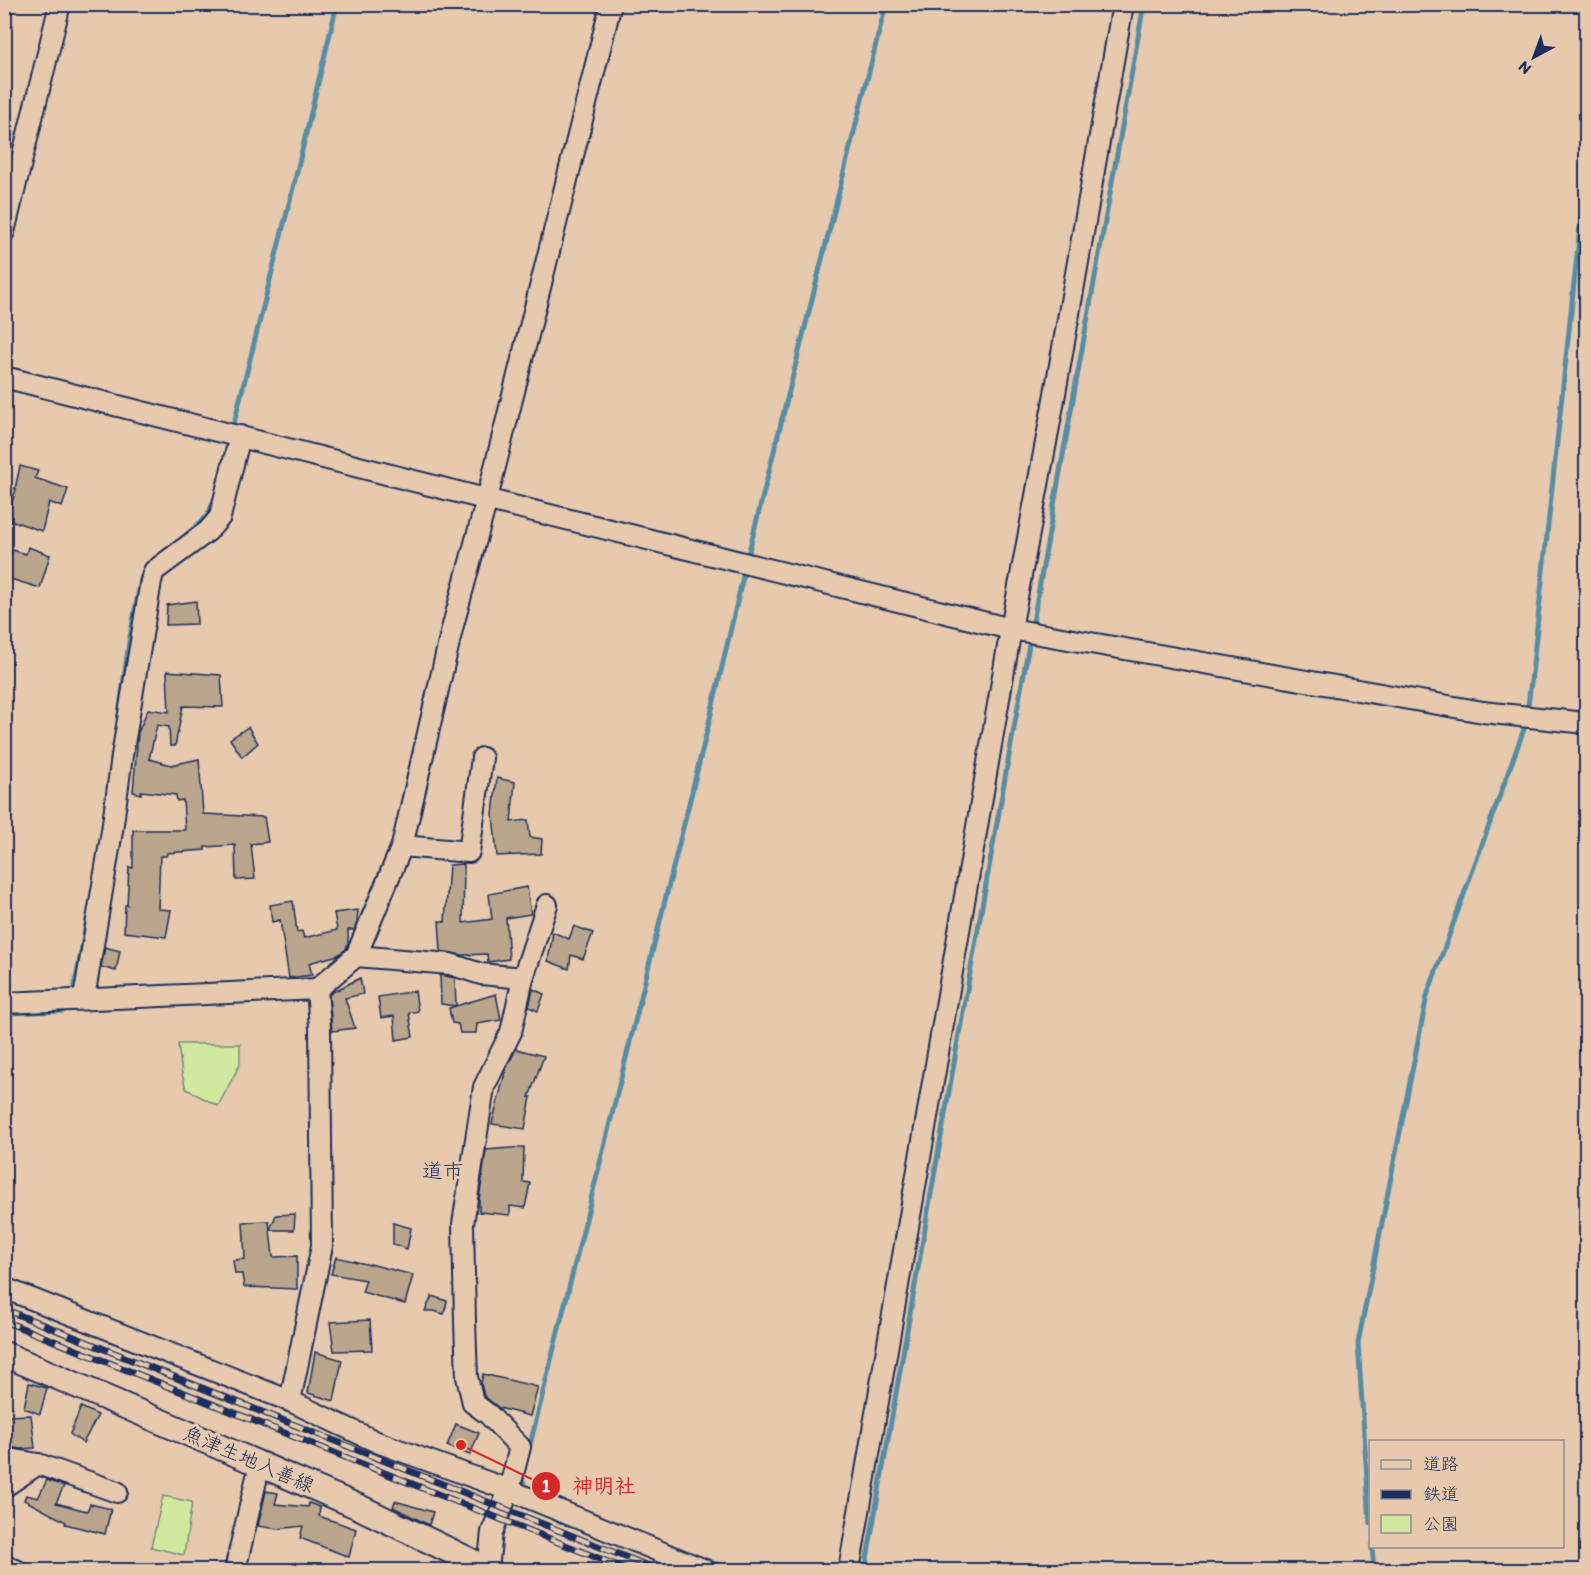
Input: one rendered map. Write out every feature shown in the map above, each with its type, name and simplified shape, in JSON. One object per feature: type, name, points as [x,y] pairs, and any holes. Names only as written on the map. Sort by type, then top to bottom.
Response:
[{"type":"main road","name":"魚津生地入善線","points":[[4,1354],[358,1507],[489,1570]]},
{"type":"street","points":[[4,232],[60,4]]},
{"type":"street","points":[[4,1003],[316,989],[356,956],[402,846],[452,628],[487,499],[611,4]]},
{"type":"street","points":[[849,1570],[1011,629],[1123,4]]},
{"type":"street","points":[[4,377],[1011,629],[1483,712],[1587,723]]},
{"type":"street","points":[[84,998],[151,581],[154,571],[208,531],[220,517],[240,436]]},
{"type":"street","points":[[402,846],[469,852],[482,758]]},
{"type":"street","points":[[489,1570],[492,1532],[509,1490],[520,1447],[488,1414],[473,1403],[468,1377],[463,1224],[484,1087],[511,1032],[523,978],[547,905]]},
{"type":"street","points":[[356,956],[450,964],[481,974],[523,978]]},
{"type":"street","points":[[291,1401],[322,1246],[320,1028],[316,989]]},
{"type":"street","points":[[4,1288],[291,1401],[377,1442],[509,1490],[705,1570]]},
{"type":"street","points":[[4,1458],[38,1464],[117,1492]]},
{"type":"street","points":[[4,1487],[38,1464]]},
{"type":"street","points":[[235,1570],[260,1464]]},
{"type":"street","points":[[4,1566],[16,1570]]},
{"type":"green space","points":[[178,1044],[240,1044],[240,1064],[218,1106],[186,1089]]},
{"type":"green space","points":[[163,1496],[192,1502],[184,1555],[151,1547]]},
{"type":"building","points":[[20,466],[38,471],[35,478],[68,489],[62,507],[49,502],[42,531],[7,519]]},
{"type":"building","points":[[28,547],[50,555],[40,588],[4,577],[12,550],[26,554]]},
{"type":"building","points":[[196,601],[197,624],[166,625],[167,605]]},
{"type":"building","points":[[167,671],[221,675],[223,707],[183,706],[175,746],[170,746],[169,727],[157,725],[149,759],[171,765],[199,759],[203,814],[264,817],[268,842],[251,844],[255,879],[236,880],[235,845],[205,847],[205,850],[167,853],[166,856],[160,856],[158,909],[171,910],[166,937],[124,932],[129,867],[133,868],[133,830],[185,830],[183,800],[177,801],[176,795],[133,792],[138,733],[148,709],[169,712]]},
{"type":"building","points":[[248,727],[258,743],[242,757],[230,739]]},
{"type":"building","points":[[497,778],[515,782],[511,822],[528,820],[530,837],[542,839],[541,854],[497,856],[493,814]]},
{"type":"building","points":[[464,864],[463,923],[492,919],[489,894],[527,887],[531,914],[506,918],[509,959],[488,962],[487,954],[462,955],[441,951],[439,921],[445,922],[449,865]]},
{"type":"building","points":[[293,901],[297,932],[302,931],[304,938],[337,930],[334,913],[358,910],[354,930],[348,930],[346,949],[338,955],[309,963],[312,975],[289,978],[280,920],[272,922],[270,905]]},
{"type":"building","points":[[574,926],[593,933],[583,959],[571,955],[569,969],[548,961],[553,932],[569,939]]},
{"type":"building","points":[[105,947],[120,951],[116,971],[101,967]]},
{"type":"building","points":[[440,975],[455,978],[456,1006],[441,1004]]},
{"type":"building","points":[[360,978],[363,994],[345,998],[355,1028],[332,1031],[329,994]]},
{"type":"building","points":[[533,989],[544,994],[538,1011],[529,1007]]},
{"type":"building","points":[[415,991],[418,1011],[409,1013],[413,1037],[396,1040],[394,1016],[381,1018],[378,997]]},
{"type":"building","points":[[496,994],[501,1020],[477,1024],[476,1033],[460,1033],[458,1024],[452,1023],[449,1008]]},
{"type":"building","points":[[516,1049],[544,1056],[529,1097],[531,1097],[525,1129],[492,1124],[506,1069]]},
{"type":"building","points":[[524,1147],[523,1182],[530,1183],[525,1208],[510,1206],[510,1215],[479,1212],[486,1150]]},
{"type":"building","points":[[295,1214],[294,1230],[270,1230],[276,1215]]},
{"type":"building","points":[[269,1221],[273,1257],[297,1256],[297,1289],[244,1287],[242,1274],[235,1274],[233,1260],[245,1259],[243,1222]]},
{"type":"building","points":[[393,1223],[411,1228],[407,1249],[393,1244]]},
{"type":"building","points":[[336,1257],[413,1275],[405,1304],[362,1292],[366,1280],[331,1274]]},
{"type":"building","points":[[432,1296],[447,1301],[444,1314],[425,1311]]},
{"type":"building","points":[[370,1320],[372,1350],[334,1351],[330,1322]]},
{"type":"building","points":[[315,1352],[342,1360],[334,1401],[308,1393]]},
{"type":"building","points":[[483,1374],[538,1387],[530,1416],[499,1408],[484,1396],[481,1384]]},
{"type":"building","points":[[29,1383],[47,1388],[40,1414],[24,1408]]},
{"type":"building","points":[[81,1407],[98,1415],[83,1443],[70,1434]]},
{"type":"building","points":[[31,1415],[35,1448],[20,1449],[4,1446],[4,1416]]},
{"type":"building","points":[[456,1424],[479,1433],[470,1455],[447,1446]]},
{"type":"building","points":[[47,1480],[64,1486],[56,1503],[87,1511],[90,1504],[111,1509],[105,1534],[65,1524],[66,1522],[24,1500],[26,1495],[38,1498]]},
{"type":"building","points":[[266,1491],[278,1493],[275,1504],[308,1507],[309,1503],[320,1507],[319,1516],[356,1529],[349,1557],[300,1538],[303,1526],[277,1529],[258,1526]]},
{"type":"building","points":[[395,1501],[433,1512],[429,1525],[393,1507]]},
{"type":"waterway","points":[[232,431],[337,4]]},
{"type":"waterway","points":[[747,559],[886,4]]},
{"type":"waterway","points":[[865,1570],[1144,4]]},
{"type":"waterway","points":[[1527,713],[1586,172]]},
{"type":"waterway","points":[[179,541],[207,517],[215,498]]},
{"type":"waterway","points":[[528,1453],[707,731],[745,568]]},
{"type":"waterway","points":[[119,715],[129,642],[141,579],[145,571]]},
{"type":"waterway","points":[[1369,1508],[1358,1343],[1427,996],[1525,722]]},
{"type":"waterway","points":[[73,996],[87,919]]},
{"type":"waterway","points":[[4,1013],[63,1011],[69,1007]]},
{"type":"waterway","points":[[523,1471],[524,1488],[527,1489]]},
{"type":"waterway","points":[[1372,1548],[1374,1570]]},
{"type":"waterway","points":[[703,1559],[732,1570]]},
{"type":"railway","points":[[4,1309],[658,1570]]},
{"type":"railway","points":[[4,1321],[628,1570]]},
{"type":"place","name":"神明社","points":[[461,1445]]},
{"type":"district","name":"道市","points":[[443,1171]]}]
